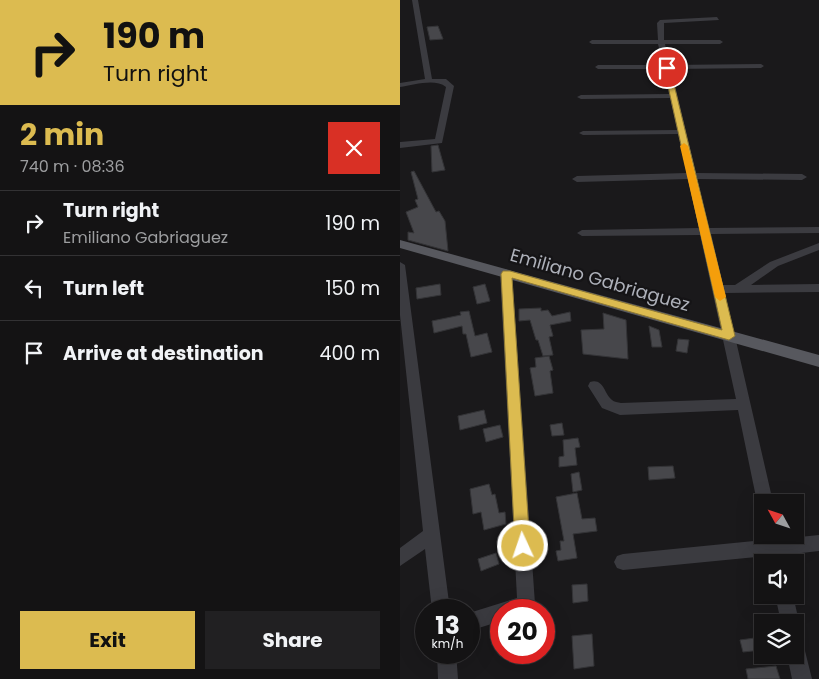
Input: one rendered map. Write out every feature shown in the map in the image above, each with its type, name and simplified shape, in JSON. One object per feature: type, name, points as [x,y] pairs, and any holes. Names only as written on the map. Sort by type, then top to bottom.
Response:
[{"type":"main road","name":"Emiliano Gabriaguez","points":[[400,244],[819,361]]},
{"type":"street","points":[[415,0],[429,81]]},
{"type":"street","points":[[717,19],[662,21],[660,23],[661,42],[729,336],[762,494]]},
{"type":"street","points":[[592,42],[720,42]]},
{"type":"street","points":[[598,67],[761,66]]},
{"type":"street","points":[[400,85],[443,81],[450,86],[439,141],[400,145]]},
{"type":"street","points":[[581,97],[674,96]]},
{"type":"street","points":[[582,133],[681,132]]},
{"type":"street","points":[[577,179],[692,176],[802,177]]},
{"type":"street","points":[[582,233],[819,230]]},
{"type":"street","points":[[737,289],[774,264],[819,246]]},
{"type":"street","points":[[400,265],[404,343],[440,599]]},
{"type":"street","points":[[506,274],[526,599]]},
{"type":"street","points":[[718,289],[819,288]]},
{"type":"street","points":[[595,386],[607,404],[620,409],[744,404]]},
{"type":"street","points":[[400,558],[431,535]]},
{"type":"street","points":[[622,562],[819,543]]},
{"type":"street","points":[[447,664],[448,679]]},
{"type":"street","points":[[799,664],[802,679]]},
{"type":"building","points":[[438,26],[443,39],[430,40],[427,27]]},
{"type":"building","points":[[438,145],[445,170],[432,172],[431,146]]},
{"type":"building","points":[[414,171],[436,212],[439,211],[445,221],[448,251],[408,240],[408,232],[414,233],[406,212],[418,207],[415,200],[418,199],[411,172]]},
{"type":"building","points":[[440,284],[441,295],[417,299],[416,288]]},
{"type":"building","points":[[485,284],[490,301],[477,304],[473,287]]},
{"type":"building","points":[[541,308],[541,311],[548,310],[552,316],[570,312],[571,321],[550,325],[553,336],[549,337],[553,355],[543,356],[530,320],[519,321],[519,309]]},
{"type":"building","points":[[469,311],[475,336],[487,333],[492,352],[471,357],[466,334],[463,334],[462,326],[434,333],[432,321],[461,315],[460,312]]},
{"type":"building","points":[[603,313],[626,320],[628,359],[583,354],[581,330],[604,329]]},
{"type":"building","points":[[649,326],[659,330],[662,347],[652,347]]},
{"type":"building","points":[[678,339],[689,340],[687,353],[676,351]]},
{"type":"building","points":[[549,356],[553,370],[550,371],[553,393],[535,396],[530,368],[536,367],[535,358]]},
{"type":"building","points":[[484,410],[487,423],[460,430],[458,416]]},
{"type":"building","points":[[562,423],[564,435],[552,436],[550,425]]},
{"type":"building","points":[[500,425],[503,437],[486,442],[483,429]]},
{"type":"building","points":[[578,438],[580,447],[575,448],[577,465],[559,467],[559,457],[564,456],[563,440]]},
{"type":"building","points":[[673,466],[675,478],[649,480],[648,467]]},
{"type":"building","points":[[579,472],[582,490],[573,492],[571,474]]},
{"type":"building","points":[[489,484],[492,495],[495,494],[499,513],[505,512],[506,524],[484,530],[481,512],[473,514],[470,489]]},
{"type":"building","points":[[577,493],[582,519],[595,518],[597,531],[573,534],[577,558],[558,561],[556,551],[561,550],[560,541],[564,541],[556,497]]},
{"type":"building","points":[[496,553],[499,564],[481,571],[478,559]]},
{"type":"building","points":[[587,584],[588,601],[573,603],[572,585]]},
{"type":"building","points":[[592,634],[594,666],[574,669],[572,636]]},
{"type":"building","points":[[754,638],[754,651],[743,652],[740,640]]},
{"type":"building","points":[[776,666],[780,679],[748,679],[746,669]]},
{"type":"slow traffic","points":[[684,146],[720,297]]},
{"type":"route","points":[[523,546],[506,274],[729,336],[667,68]]}]
